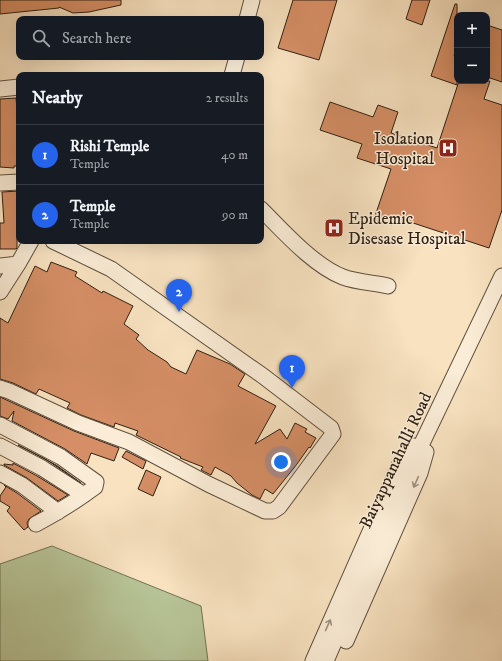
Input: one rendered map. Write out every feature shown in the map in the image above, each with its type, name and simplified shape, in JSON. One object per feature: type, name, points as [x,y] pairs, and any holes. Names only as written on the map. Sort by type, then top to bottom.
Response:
[{"type":"street","points":[[248,16],[252,0]]},
{"type":"street","points":[[233,72],[236,60]]},
{"type":"street","points":[[0,89],[16,87]]},
{"type":"street","points":[[0,183],[16,182]]},
{"type":"street","points":[[264,212],[298,246],[322,264],[344,277],[388,286]]},
{"type":"street","points":[[0,292],[29,244]]},
{"type":"street","points":[[0,388],[78,423],[129,442],[208,484],[266,511],[273,511],[279,507],[333,434],[331,428],[263,376],[118,274],[59,244]]},
{"type":"street","points":[[0,266],[18,264]]},
{"type":"street","name":"Baiyappanahalli Road","points":[[326,661],[402,485],[502,276]]},
{"type":"street","points":[[312,661],[399,466],[435,418]]},
{"type":"street","points":[[337,661],[420,473],[435,418]]},
{"type":"street","points":[[0,425],[61,457],[89,476],[96,484],[95,487],[84,495],[36,524]]},
{"type":"street","points":[[0,446],[42,468],[84,495]]},
{"type":"street","points":[[0,474],[22,485],[58,512]]},
{"type":"green space","points":[[52,546],[201,606],[208,661],[0,661],[0,564]]},
{"type":"building","points":[[0,0],[121,0],[121,5],[89,12],[73,13],[59,7],[0,14]]},
{"type":"building","points":[[293,0],[337,0],[319,60],[278,48]]},
{"type":"building","points":[[412,0],[430,0],[422,25],[406,19]]},
{"type":"building","points":[[455,4],[457,4],[457,12],[454,12],[454,84],[431,76]]},
{"type":"building","points":[[490,26],[502,30],[502,82],[490,78]]},
{"type":"building","name":"Isolation Hospital","points":[[458,84],[489,84],[484,99],[502,105],[502,210],[489,248],[395,217],[392,225],[374,219],[391,169],[357,158],[362,144],[320,130],[330,102],[373,117],[378,105],[398,112],[391,133],[437,148]]},
{"type":"building","points":[[16,98],[16,166],[14,166],[14,168],[0,167],[0,99]]},
{"type":"building","points":[[16,191],[16,249],[0,249],[0,223],[4,223],[2,192]]},
{"type":"building","points":[[51,262],[77,272],[75,276],[102,293],[103,291],[133,306],[124,324],[139,335],[136,339],[148,350],[167,362],[171,367],[186,374],[197,350],[230,364],[245,374],[238,386],[276,406],[255,444],[280,429],[287,439],[295,423],[307,429],[305,432],[316,438],[310,448],[309,447],[273,494],[265,489],[260,499],[252,495],[231,476],[215,467],[211,475],[201,470],[203,467],[180,458],[181,457],[136,435],[138,431],[115,423],[114,427],[81,415],[67,408],[70,403],[39,389],[36,394],[13,383],[0,379],[0,318],[8,323],[35,266],[47,272]]},
{"type":"building","points":[[0,397],[74,431],[119,448],[114,461],[91,453],[87,464],[65,449],[12,421],[14,411],[8,419],[0,416]]},
{"type":"building","points":[[126,451],[146,461],[143,469],[122,457]]},
{"type":"building","points":[[49,461],[56,465],[81,483]]},
{"type":"building","points":[[13,463],[68,495],[58,501],[27,478],[4,465],[13,465]]},
{"type":"building","points":[[146,470],[161,477],[153,496],[138,489]]},
{"type":"building","points":[[4,485],[41,511],[29,519],[27,523],[28,527],[24,530],[7,511],[10,507],[0,501],[0,496],[6,487]]},
{"type":"place","name":"Isolation Hospital","points":[[448,148]]},
{"type":"place","name":"Epidemic Disesase Hospital","points":[[334,228]]},
{"type":"place","name":"Temple","points":[[179,312]]},
{"type":"place","name":"Rishi Temple","points":[[292,388]]}]
